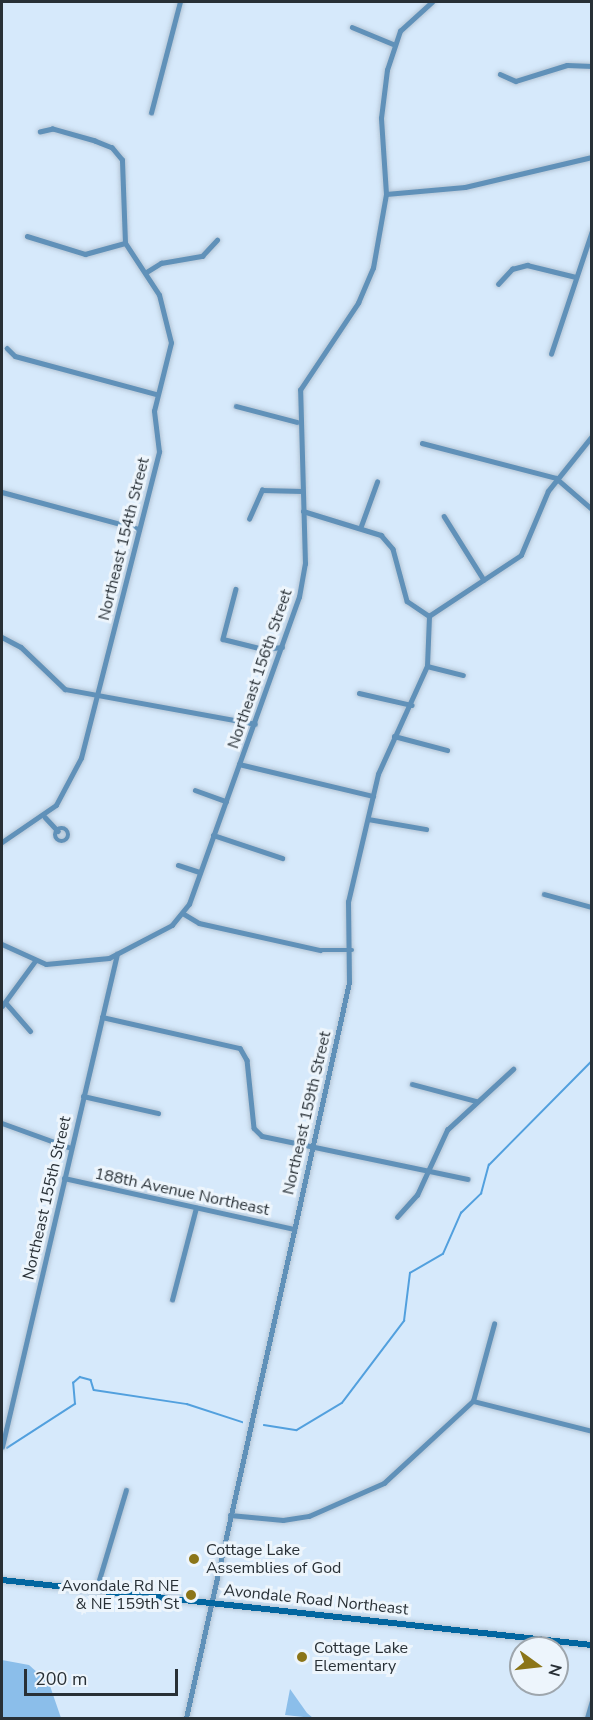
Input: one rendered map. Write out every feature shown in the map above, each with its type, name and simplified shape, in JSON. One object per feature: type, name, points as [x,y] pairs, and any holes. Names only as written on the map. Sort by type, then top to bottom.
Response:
[{"type":"main road","name":"Avondale Road Northeast","points":[[2,1580],[591,1645]]},
{"type":"street","points":[[151,113],[180,2]]},
{"type":"street","points":[[352,27],[393,44],[408,19],[432,2]]},
{"type":"street","name":"Northeast 156th Street","points":[[117,954],[180,919],[184,914],[255,724],[303,579],[303,511],[297,422],[306,375],[348,320],[367,284],[382,237],[386,194],[381,118],[393,44]]},
{"type":"street","points":[[500,74],[516,81],[567,65],[591,66]]},
{"type":"street","points":[[27,236],[85,254],[125,243],[122,160],[95,141],[52,129],[40,132]]},
{"type":"street","points":[[386,194],[456,188],[591,157]]},
{"type":"street","points":[[551,354],[591,231]]},
{"type":"street","points":[[145,273],[161,263],[202,256],[217,240]]},
{"type":"street","name":"Northeast 154th Street","points":[[45,817],[73,779],[159,452],[156,394],[171,330],[159,295],[125,243]]},
{"type":"street","points":[[498,284],[512,269],[527,265],[576,277]]},
{"type":"street","points":[[7,348],[15,356],[156,394]]},
{"type":"street","points":[[236,406],[297,422]]},
{"type":"street","points":[[303,511],[361,526],[388,541],[401,591],[429,616],[511,562],[529,543],[556,478],[591,436]]},
{"type":"street","points":[[422,443],[556,478],[591,510]]},
{"type":"street","points":[[361,526],[377,482]]},
{"type":"street","points":[[249,519],[262,490],[302,491]]},
{"type":"street","points":[[2,492],[139,529]]},
{"type":"street","points":[[444,516],[484,580]]},
{"type":"street","points":[[236,589],[223,639],[263,648],[282,646]]},
{"type":"street","name":"Northeast 159th Street","points":[[186,1719],[312,1146],[352,950],[348,902],[373,796],[394,736],[412,705],[427,666],[429,616]]},
{"type":"street","points":[[2,637],[21,647],[59,686],[96,696],[255,724]]},
{"type":"street","points":[[427,666],[463,675]]},
{"type":"street","points":[[359,693],[412,705]]},
{"type":"street","points":[[394,736],[447,750]]},
{"type":"street","points":[[239,764],[373,796]]},
{"type":"street","points":[[195,790],[226,801]]},
{"type":"street","points":[[2,842],[45,817],[58,831]]},
{"type":"street","points":[[368,819],[426,829]]},
{"type":"street","points":[[213,834],[282,858]]},
{"type":"street","points":[[178,865],[200,872]]},
{"type":"street","points":[[544,894],[591,907]]},
{"type":"street","points":[[184,914],[199,923],[320,950],[352,950]]},
{"type":"street","points":[[2,944],[35,961],[68,965],[117,954]]},
{"type":"street","name":"Northeast 155th Street","points":[[2,1447],[117,954]]},
{"type":"street","points":[[30,1031],[4,1004],[35,961]]},
{"type":"street","points":[[102,1017],[240,1048],[247,1059],[254,1128],[262,1136],[468,1179]]},
{"type":"street","points":[[397,1217],[408,1208],[447,1130],[513,1069]]},
{"type":"street","points":[[412,1084],[476,1101]]},
{"type":"street","points":[[83,1096],[158,1113]]},
{"type":"street","points":[[2,1123],[71,1148]]},
{"type":"street","name":"188th Avenue Northeast","points":[[64,1178],[294,1229]]},
{"type":"street","points":[[172,1300],[196,1208]]},
{"type":"street","points":[[230,1515],[283,1520],[361,1498],[407,1464],[473,1401],[494,1324]]},
{"type":"street","points":[[473,1401],[591,1431]]},
{"type":"street","points":[[96,1590],[126,1490]]},
{"type":"street","points":[[587,1719],[591,1700]]},
{"type":"shaded area","points":[[2,1660],[29,1665],[49,1683],[61,1718],[2,1718]]},
{"type":"shaded area","points":[[290,1689],[307,1713],[313,1718],[285,1715]]},
{"type":"waterway","points":[[264,1425],[297,1430],[342,1403],[404,1321],[410,1273],[443,1254],[461,1213],[481,1194],[489,1165],[592,1061]]},
{"type":"waterway","points":[[7,1448],[75,1404],[73,1383],[80,1377],[91,1380],[94,1390],[187,1404],[242,1422]]},
{"type":"place","name":"Cottage Lake Assemblies of God","points":[[194,1559]]},
{"type":"place","name":"Avondale Rd NE & NE 159th St","points":[[191,1595]]},
{"type":"place","name":"Cottage Lake Elementary","points":[[302,1657]]}]
